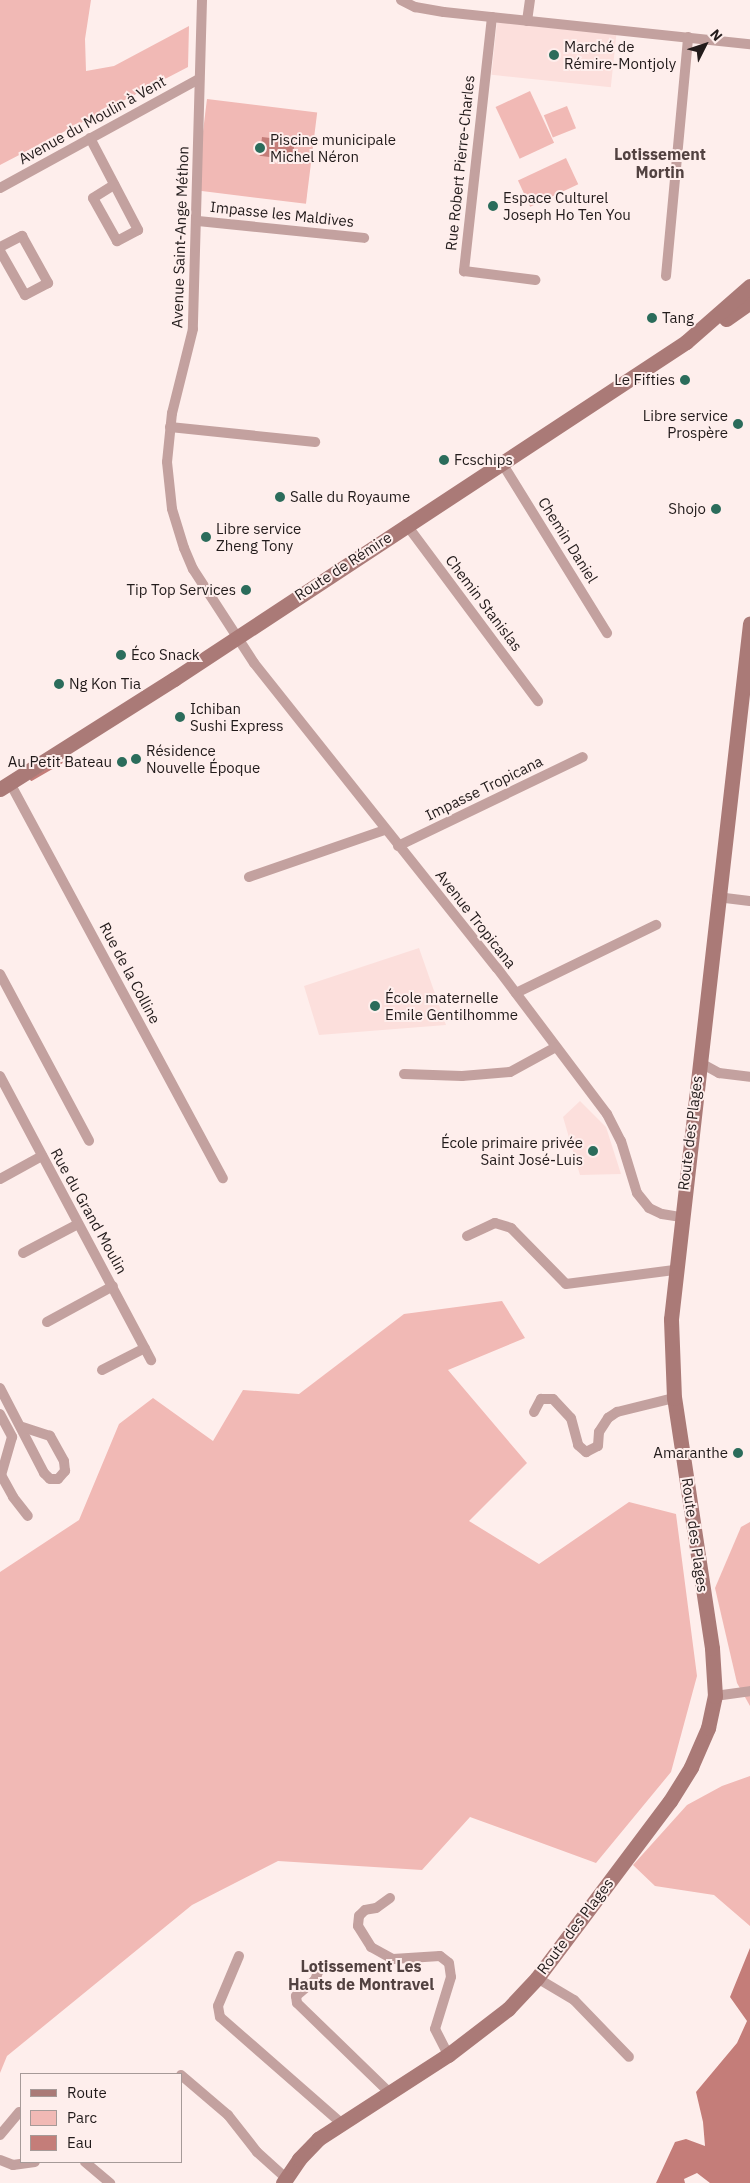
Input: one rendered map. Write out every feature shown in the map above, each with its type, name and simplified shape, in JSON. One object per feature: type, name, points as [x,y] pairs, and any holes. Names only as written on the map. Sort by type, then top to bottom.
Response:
[{"type":"street","name":"Avenue Saint-Ange Méthon","points":[[202,0],[199,79],[198,221],[193,329],[170,427],[166,462],[172,509],[184,548],[235,637]]},
{"type":"street","points":[[401,0],[415,7],[750,44]]},
{"type":"street","points":[[527,20],[530,0]]},
{"type":"street","name":"Rue Robert Pierre-Charles","points":[[492,16],[464,271],[535,280]]},
{"type":"street","points":[[666,276],[688,37]]},
{"type":"street","name":"Avenue du Moulin à Vent","points":[[0,188],[199,79]]},
{"type":"street","points":[[90,138],[114,184],[138,230],[117,241],[93,198],[114,184]]},
{"type":"street","name":"Impasse les Maldives","points":[[198,221],[364,238]]},
{"type":"street","points":[[22,236],[48,283],[25,295],[0,249],[22,236]]},
{"type":"street","name":"Route de Rémire","points":[[5,786],[686,342],[750,286]]},
{"type":"street","name":"Route de Rémire","points":[[686,342],[705,334],[750,302]]},
{"type":"street","points":[[170,427],[315,442]]},
{"type":"street","name":"Chemin Daniel","points":[[502,463],[607,633]]},
{"type":"street","name":"Chemin Stanislas","points":[[406,524],[538,701]]},
{"type":"street","name":"Route des Plages","points":[[284,2180],[299,2159],[341,2123],[484,2031],[537,1978],[670,1802],[691,1767],[708,1728],[714,1696],[710,1639],[674,1398],[671,1319],[674,1270],[717,897],[745,705],[750,623]]},
{"type":"street","name":"Avenue Tropicana","points":[[235,637],[385,830],[516,993],[607,1114],[621,1141],[637,1193],[649,1208],[662,1214],[680,1217]]},
{"type":"street","name":"Impasse Tropicana","points":[[398,846],[583,757]]},
{"type":"street","name":"Rue de la Colline","points":[[5,786],[223,1178]]},
{"type":"street","points":[[249,877],[385,830]]},
{"type":"street","points":[[717,897],[750,901]]},
{"type":"street","points":[[516,993],[656,925]]},
{"type":"street","points":[[0,974],[89,1141]]},
{"type":"street","points":[[404,1074],[462,1076],[510,1072],[556,1047]]},
{"type":"street","points":[[699,1062],[719,1072],[750,1077]]},
{"type":"street","name":"Rue du Grand Moulin","points":[[0,1076],[151,1360]]},
{"type":"street","points":[[0,1179],[42,1156]]},
{"type":"street","points":[[467,1236],[495,1223],[511,1228],[566,1284],[674,1270]]},
{"type":"street","points":[[23,1253],[78,1224]]},
{"type":"street","points":[[47,1322],[113,1286]]},
{"type":"street","points":[[102,1370],[145,1348]]},
{"type":"street","points":[[0,1388],[22,1427],[23,1436],[44,1473],[50,1479],[58,1479],[65,1471],[64,1461],[54,1441],[50,1436],[22,1427]]},
{"type":"street","points":[[534,1412],[541,1399],[553,1399],[574,1424],[581,1450],[591,1452],[598,1446],[599,1432],[608,1418],[630,1407],[674,1398]]},
{"type":"street","points":[[0,1414],[12,1437],[1,1475],[13,1497],[28,1516]]},
{"type":"street","points":[[714,1696],[750,1691]]},
{"type":"street","points":[[390,1898],[376,1908],[365,1910],[359,1916],[358,1926],[371,1947],[393,1959],[440,1956],[448,1963],[451,1977],[435,2029],[448,2055]]},
{"type":"street","points":[[238,1956],[218,2006],[220,2017],[341,2123]]},
{"type":"street","points":[[322,1965],[315,1980],[296,1996],[297,2003],[390,2092]]},
{"type":"street","points":[[537,1978],[574,2000],[629,2057]]},
{"type":"street","points":[[182,2076],[188,2077],[228,2115],[257,2152],[284,2180]]},
{"type":"street","points":[[0,2135],[18,2112]]},
{"type":"street","points":[[0,2160],[13,2164],[24,2163]]},
{"type":"street","points":[[86,2163],[110,2183]]},
{"type":"shaded area","name":"Marché de Rémire-Montjoly","points":[[497,22],[616,35],[611,87],[491,75]]},
{"type":"shaded area","name":"École maternelle Emile Gentilhomme","points":[[419,948],[446,1025],[319,1035],[304,986]]},
{"type":"shaded area","name":"École primaire privée Saint José-Luis","points":[[580,1101],[606,1127],[621,1174],[580,1175],[563,1117]]},
{"type":"green space","points":[[0,0],[91,0],[85,39],[86,71],[114,66],[189,26],[188,67],[0,165]]},
{"type":"green space","points":[[530,91],[554,143],[520,159],[496,107]]},
{"type":"green space","name":"Piscine municipale Michel Néron","points":[[207,99],[317,113],[306,204],[196,190]]},
{"type":"green space","points":[[567,106],[576,128],[553,138],[544,115]]},
{"type":"green space","points":[[566,158],[578,184],[530,207],[518,180]]},
{"type":"green space","points":[[502,1301],[525,1338],[448,1370],[527,1463],[469,1521],[539,1564],[629,1502],[676,1514],[697,1676],[671,1772],[596,1863],[470,1817],[422,1870],[278,1861],[192,1905],[7,2056],[0,2073],[0,1572],[79,1520],[119,1424],[153,1398],[213,1441],[243,1390],[299,1394],[404,1314]]},
{"type":"green space","points":[[750,1522],[750,1706],[737,1683],[715,1588],[741,1527]]},
{"type":"green space","points":[[750,1776],[750,1926],[714,1895],[655,1886],[633,1865],[687,1805],[722,1786]]},
{"type":"water","points":[[262,137],[295,141],[292,160],[260,156]]},
{"type":"water","points":[[750,1948],[750,2183],[710,2183],[697,2173],[684,2179],[685,2183],[656,2183],[675,2142],[686,2139],[705,2146],[703,2122],[696,2092],[737,2043],[747,2021],[730,1997]]},
{"type":"waterway","points":[[31,779],[61,762]]},
{"type":"place","name":"Marché de Rémire-Montjoly","points":[[554,55]]},
{"type":"place","name":"Piscine municipale Michel Néron","points":[[260,148]]},
{"type":"place","name":"Espace Culturel Joseph Ho Ten You","points":[[493,206]]},
{"type":"place","name":"Tang","points":[[652,318]]},
{"type":"place","name":"Le Fifties","points":[[685,380]]},
{"type":"place","name":"Libre service Prospère","points":[[738,424]]},
{"type":"place","name":"Fcschips","points":[[444,460]]},
{"type":"place","name":"Salle du Royaume","points":[[280,497]]},
{"type":"place","name":"Shojo","points":[[716,509]]},
{"type":"place","name":"Libre service Zheng Tony","points":[[206,537]]},
{"type":"place","name":"Tip Top Services","points":[[246,590]]},
{"type":"place","name":"Éco Snack","points":[[121,655]]},
{"type":"place","name":"Ng Kon Tia","points":[[59,684]]},
{"type":"place","name":"Ichiban Sushi Express","points":[[180,717]]},
{"type":"place","name":"Résidence Nouvelle Époque","points":[[136,759]]},
{"type":"place","name":"Au Petit Bateau","points":[[122,762]]},
{"type":"place","name":"École maternelle Emile Gentilhomme","points":[[375,1006]]},
{"type":"place","name":"École primaire privée Saint José-Luis","points":[[593,1151]]},
{"type":"place","name":"Amaranthe","points":[[738,1453]]},
{"type":"district","name":"Lotissement Mortin","points":[[660,163]]},
{"type":"district","name":"Lotissement Les Hauts de Montravel","points":[[361,1975]]}]
